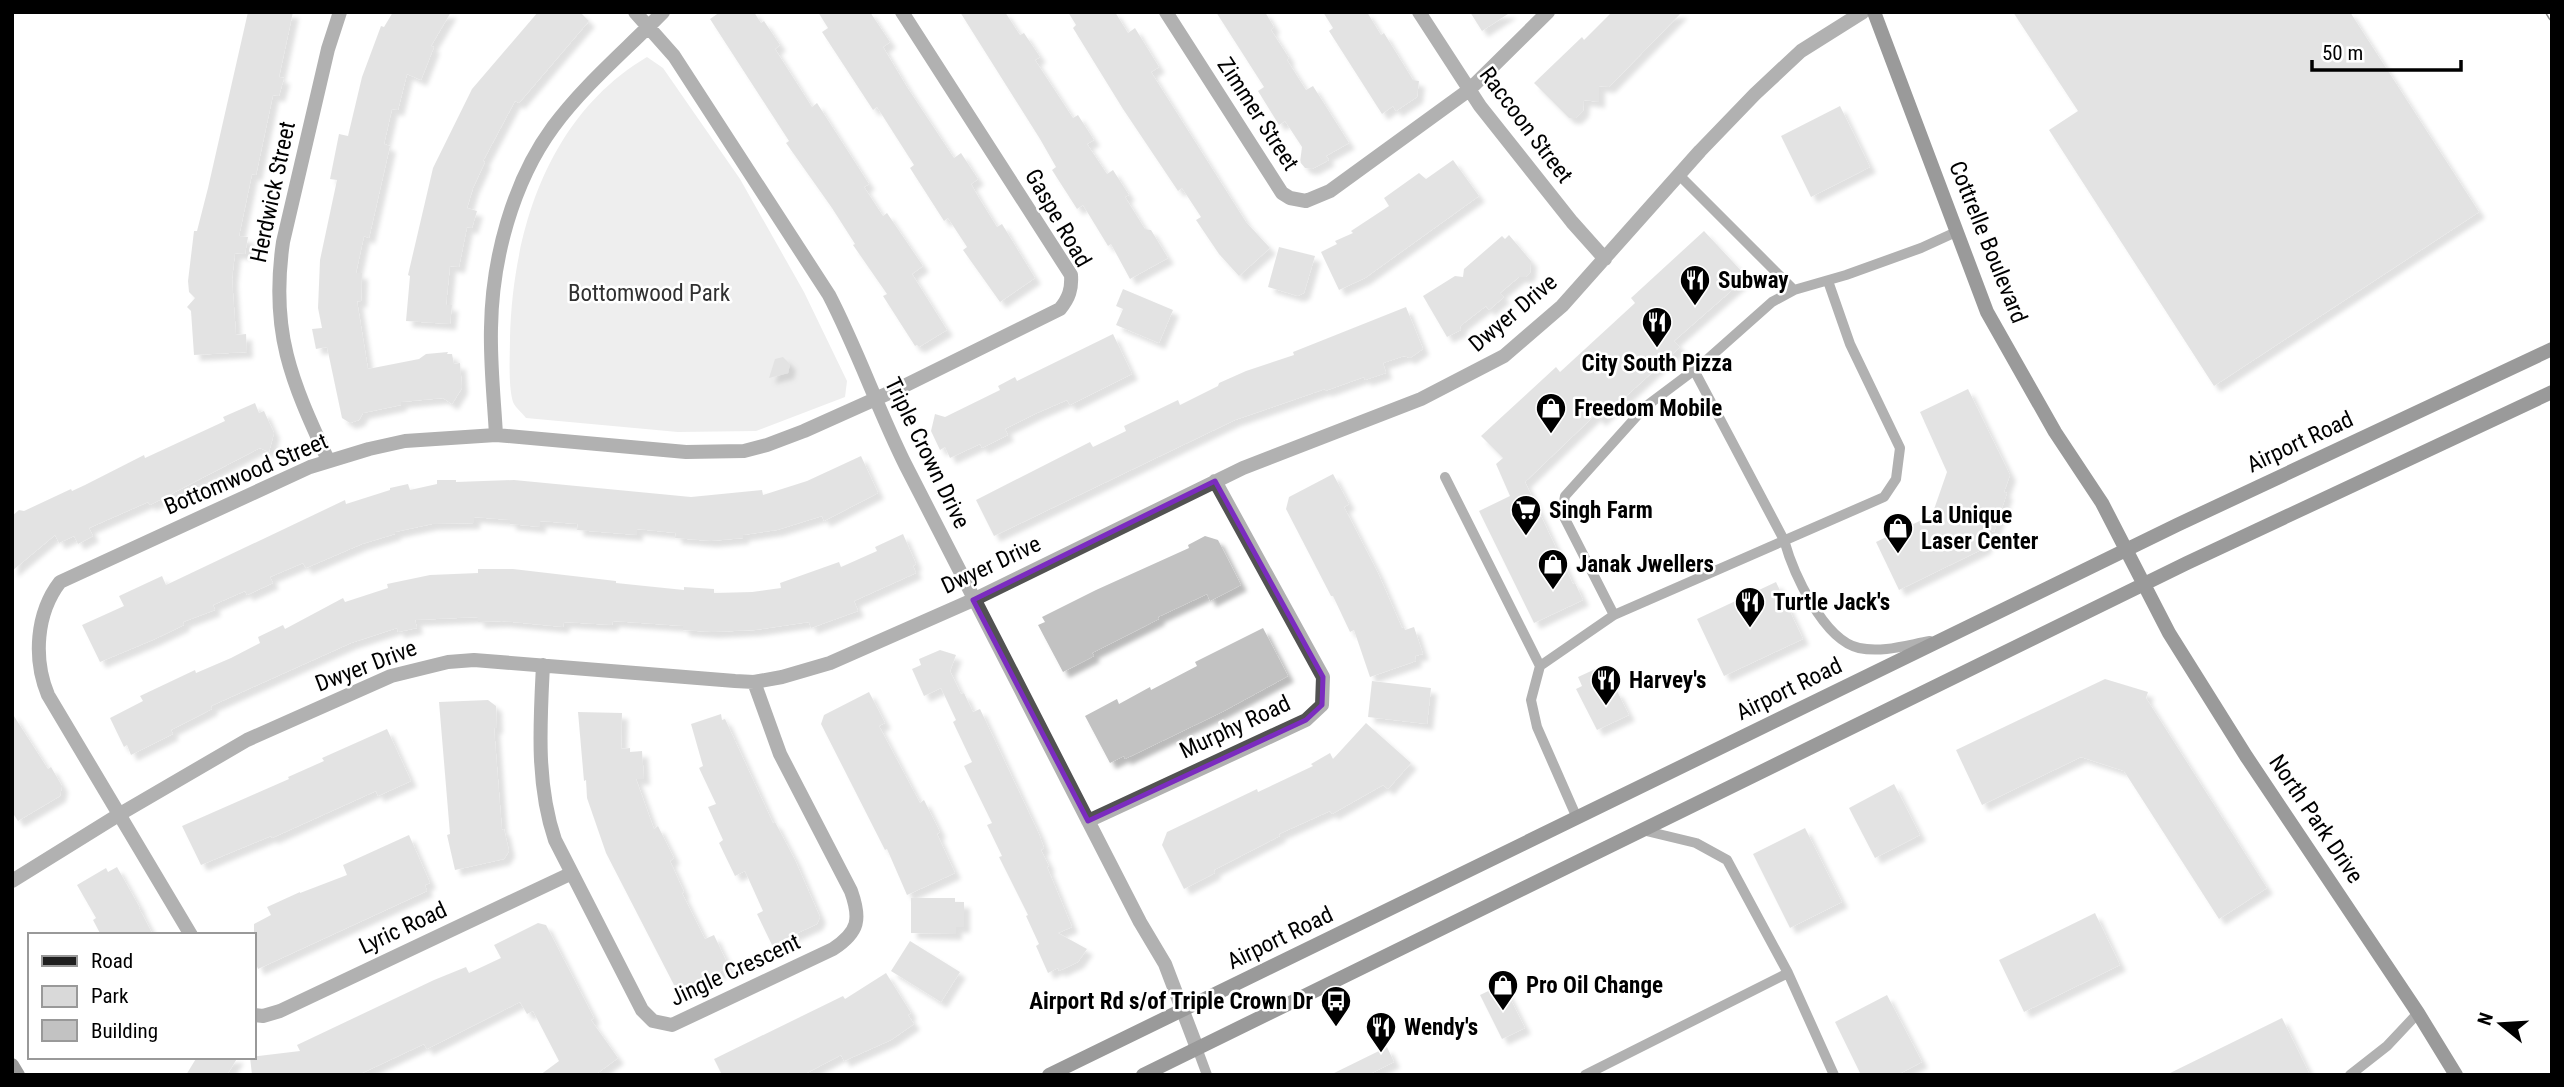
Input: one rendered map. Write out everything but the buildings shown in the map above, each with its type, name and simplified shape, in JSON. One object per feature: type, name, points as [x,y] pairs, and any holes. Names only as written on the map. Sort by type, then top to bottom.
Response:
[{"type":"main road","name":"Cottrelle Boulevard","points":[[1874,12],[1987,312],[2054,432],[2102,503],[2144,585]]},
{"type":"main road","name":"Airport Road","points":[[1049,1075],[2126,550],[2552,349]]},
{"type":"main road","points":[[1143,1075],[2144,585],[2552,392]]},
{"type":"main road","name":"North Park Drive","points":[[2144,585],[2169,633],[2246,757],[2418,1013],[2456,1075]]},
{"type":"main road","points":[[12,1065],[18,1075]]},
{"type":"street","name":"Herdwick Street","points":[[328,460],[288,365],[278,309],[278,274],[282,242],[325,62],[340,12]]},
{"type":"street","name":"Triple Crown Drive","points":[[635,12],[674,56],[822,283],[843,322],[874,399],[973,600],[1165,964],[1197,1048]]},
{"type":"street","points":[[496,435],[491,330],[493,297],[498,264],[521,183],[536,152],[570,105],[663,12]]},
{"type":"street","name":"Gaspe Road","points":[[874,399],[1050,316],[1066,302],[1072,289],[1071,275],[1062,259],[902,12]]},
{"type":"street","name":"Zimmer Street","points":[[1166,12],[1282,192],[1299,200],[1314,199],[1330,191],[1469,90],[1548,12]]},
{"type":"street","name":"Raccoon Street","points":[[1419,12],[1469,90],[1572,222],[1605,259]]},
{"type":"street","name":"Dwyer Drive","points":[[15,878],[247,740],[391,676],[448,662],[474,660],[754,682],[782,677],[830,663],[973,600],[1243,468],[1421,399],[1504,356],[1533,332],[1562,306],[1755,94],[1801,51],[1863,12]]},
{"type":"street","name":"Bottomwood Street","points":[[120,814],[48,695],[42,679],[39,648],[42,616],[49,596],[60,582],[328,460],[405,442],[496,435],[686,452],[744,451],[804,431],[874,399]]},
{"type":"street","name":"Murphy Road","points":[[1088,821],[1306,720],[1322,705],[1323,677],[1215,481]]},
{"type":"street","name":"Jingle Crescent","points":[[543,666],[540,743],[547,817],[570,874],[642,1010],[653,1021],[671,1025],[822,955],[848,940],[857,919],[857,907],[780,754],[754,682]]},
{"type":"street","points":[[120,814],[190,933]]},
{"type":"street","name":"Lyric Road","points":[[256,1015],[280,1011],[570,874]]},
{"type":"lane","points":[[1679,175],[1794,290]]},
{"type":"lane","points":[[1614,615],[1562,513],[1565,496],[1645,407],[1694,370],[1772,302],[1794,290],[1828,281],[1921,248],[1956,232]]},
{"type":"lane","points":[[1577,818],[1536,727],[1531,701],[1540,666],[1614,615],[1884,496],[1896,479],[1900,448],[1850,344],[1828,281]]},
{"type":"lane","points":[[1694,370],[1784,540],[1788,555],[1819,616],[1832,632],[1859,648],[1886,649],[1945,639]]},
{"type":"lane","points":[[1445,477],[1540,666]]},
{"type":"lane","points":[[1642,830],[1696,843],[1727,860],[1788,973],[1834,1075]]},
{"type":"lane","points":[[1585,1075],[1788,973]]},
{"type":"lane","points":[[2350,1075],[2387,1046],[2418,1013]]},
{"type":"lane","points":[[1197,1048],[1207,1075]]},
{"type":"highlighted area","points":[[1215,481],[1323,677],[1322,705],[1306,720],[1088,821],[973,600]]},
{"type":"green space","name":"Bottomwood Park","points":[[647,57],[663,68],[740,179],[804,292],[847,381],[845,397],[756,431],[678,432],[526,418],[514,404],[510,387],[513,296],[529,216],[543,178],[561,143],[585,110],[613,81]]},
{"type":"railway","points":[[2549,12],[2552,17]]},
{"type":"place","name":"Subway","points":[[1695,307]]},
{"type":"place","name":"City South Pizza","points":[[1657,349]]},
{"type":"place","name":"Freedom Mobile","points":[[1551,435]]},
{"type":"place","name":"Singh Farm","points":[[1526,537]]},
{"type":"place","name":"La Unique Laser Center","points":[[1898,555]]},
{"type":"place","name":"Janak Jwellers","points":[[1553,591]]},
{"type":"place","name":"Turtle Jack's","points":[[1750,629]]},
{"type":"place","name":"Harvey's","points":[[1606,707]]},
{"type":"place","name":"Pro Oil Change","points":[[1503,1012]]},
{"type":"place","name":"Airport Rd s/of Triple Crown Dr","points":[[1336,1028]]},
{"type":"place","name":"Wendy's","points":[[1381,1054]]}]
